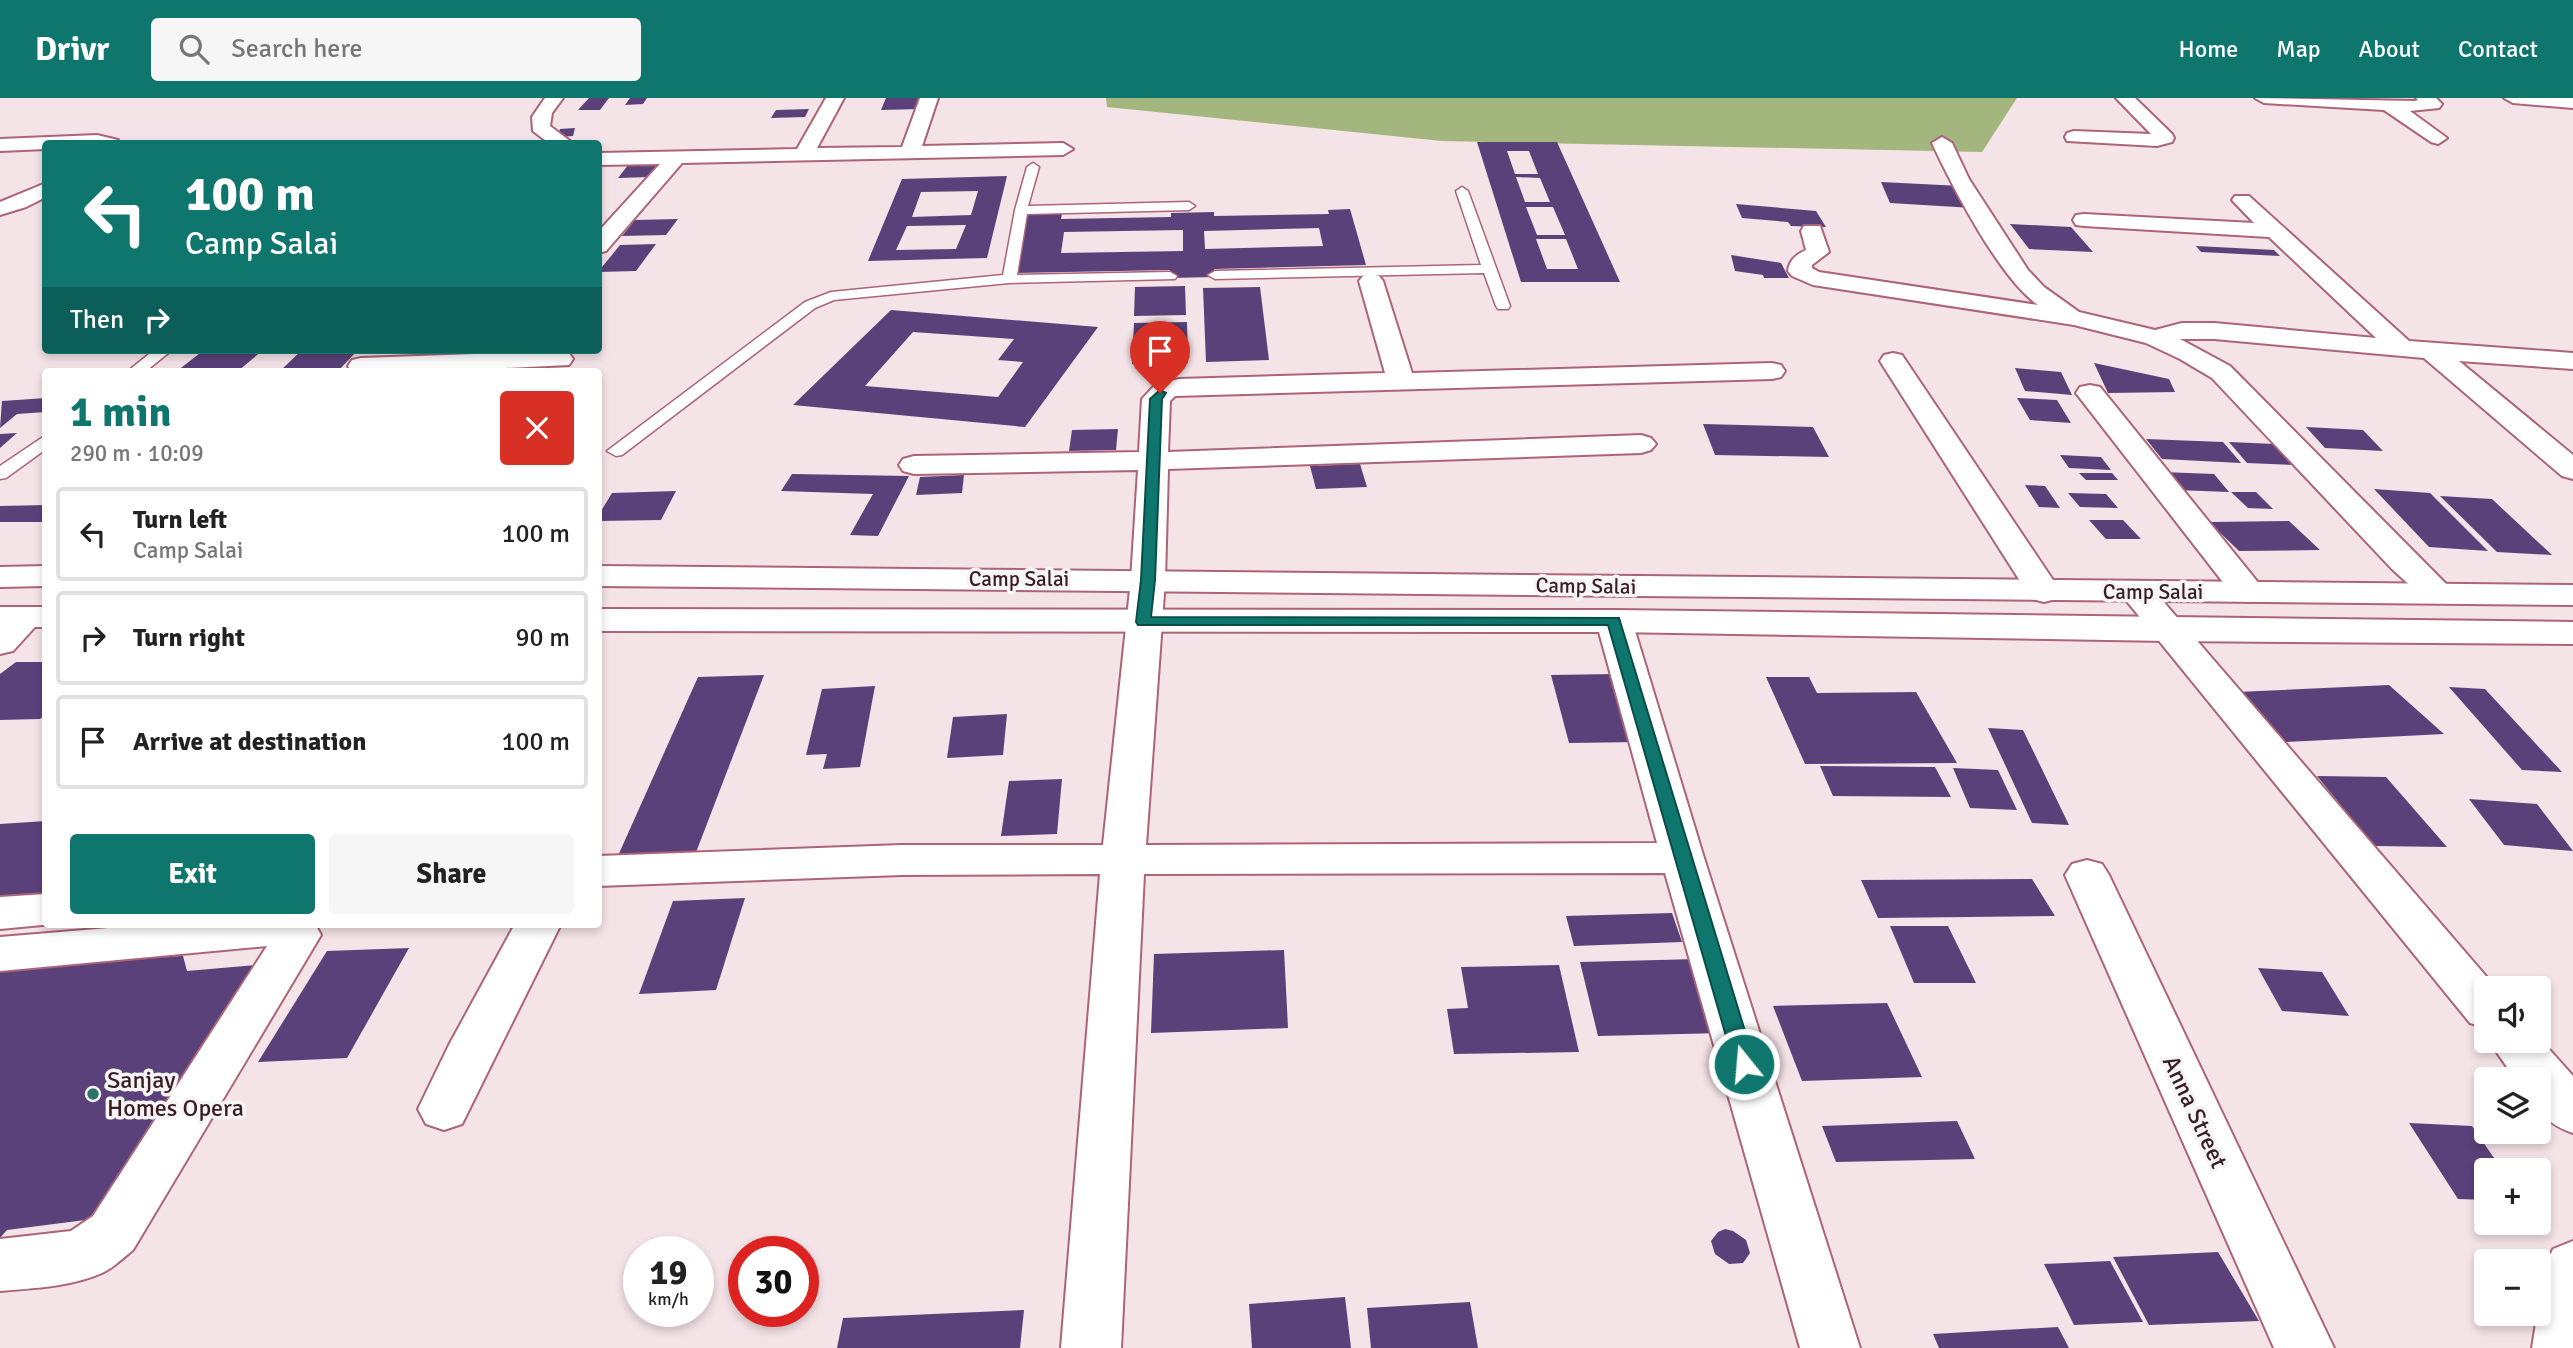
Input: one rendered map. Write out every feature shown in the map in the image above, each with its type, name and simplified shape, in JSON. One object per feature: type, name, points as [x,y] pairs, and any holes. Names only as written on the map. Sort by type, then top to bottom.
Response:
[{"type":"street","points":[[554,98],[544,110],[541,127],[542,131],[558,140]]},
{"type":"street","points":[[804,154],[835,98]]},
{"type":"street","points":[[909,152],[929,98]]},
{"type":"street","points":[[2074,137],[2165,138],[2125,98]]},
{"type":"street","points":[[2253,98],[2269,106],[2433,104],[2425,98]]},
{"type":"street","points":[[2513,98],[2573,103]]},
{"type":"street","points":[[2389,105],[2438,138]]},
{"type":"street","points":[[0,145],[42,143]]},
{"type":"street","points":[[1942,143],[1959,179],[2019,274],[2035,292],[2074,318]]},
{"type":"street","points":[[602,159],[1063,149]]},
{"type":"street","points":[[602,241],[677,157]]},
{"type":"street","points":[[0,209],[42,191]]},
{"type":"street","points":[[2242,200],[2402,349]]},
{"type":"street","points":[[2084,220],[2273,231]]},
{"type":"street","points":[[1812,231],[1818,252],[1803,260],[1800,271],[1813,278],[2074,318],[2155,338],[2221,372],[2404,562],[2438,593]]},
{"type":"street","points":[[1371,281],[1401,381]]},
{"type":"street","points":[[2155,338],[2182,331],[2214,331],[2402,349],[2573,361]]},
{"type":"street","points":[[2431,351],[2573,470]]},
{"type":"street","points":[[365,362],[560,359]]},
{"type":"street","points":[[1893,360],[2044,592]]},
{"type":"street","points":[[1091,1348],[1123,860],[1148,580],[1156,399],[1166,390],[1772,371]]},
{"type":"street","points":[[2090,393],[2248,592]]},
{"type":"street","points":[[914,465],[1154,461],[1641,444]]},
{"type":"street","points":[[0,577],[42,576]]},
{"type":"street","name":"Camp Salai","points":[[602,576],[2573,595]]},
{"type":"street","points":[[2137,592],[2474,995]]},
{"type":"street","points":[[0,643],[24,617]]},
{"type":"street","name":"Camp Salai","points":[[602,620],[1614,621],[2573,633]]},
{"type":"street","points":[[1614,621],[1682,858],[1830,1348]]},
{"type":"street","points":[[602,871],[902,860],[1682,858]]},
{"type":"street","name":"Anna Street","points":[[2087,875],[2304,1348]]},
{"type":"street","points":[[0,913],[42,910]]},
{"type":"street","points":[[0,954],[218,930],[265,928]]},
{"type":"street","points":[[0,1265],[56,1260],[85,1254],[113,1233],[298,935],[289,928]]},
{"type":"street","points":[[444,1109],[467,1059],[536,928]]},
{"type":"street","points":[[2524,1053],[2573,1112]]},
{"type":"street","points":[[2562,1348],[2573,1267]]},
{"type":"lane","points":[[1009,279],[1021,210],[1033,167]]},
{"type":"lane","points":[[1462,191],[1503,306]]},
{"type":"lane","points":[[1021,210],[1189,206]]},
{"type":"lane","points":[[1215,275],[1489,269]]},
{"type":"lane","points":[[616,451],[810,305],[824,298],[861,291],[1009,279],[1170,276]]},
{"type":"lane","points":[[140,368],[159,354]]},
{"type":"lane","points":[[0,474],[42,443]]},
{"type":"shaded area","points":[[1106,98],[2017,98],[1982,152],[1442,141],[1107,107]]},
{"type":"building","points":[[589,98],[609,98],[600,110],[578,110]]},
{"type":"building","points":[[630,98],[647,98],[643,104],[625,105]]},
{"type":"building","points":[[886,98],[925,98],[921,109],[881,110]]},
{"type":"building","points":[[809,109],[805,117],[771,118],[776,110]]},
{"type":"building","points":[[575,128],[573,136],[558,137],[560,129]]},
{"type":"building","points":[[1477,142],[1557,142],[1620,282],[1521,282]],"holes":[[[1507,151],[1529,151],[1538,174],[1515,174]],[[1516,177],[1540,178],[1550,202],[1525,202]],[[1526,207],[1553,207],[1565,235],[1537,235]],[[1536,239],[1566,239],[1578,269],[1547,269]]]},
{"type":"building","points":[[664,159],[650,177],[618,178],[632,160]]},
{"type":"building","points":[[1007,176],[987,258],[868,261],[902,179]],"holes":[[[978,191],[971,215],[912,217],[921,192]],[[966,225],[956,249],[896,250],[907,226]]]},
{"type":"building","points":[[1881,182],[1961,186],[1973,208],[1890,203]]},
{"type":"building","points":[[1736,204],[1816,211],[1826,227],[1791,226],[1788,222],[1742,218]]},
{"type":"building","points":[[1350,209],[1366,265],[1214,269],[1215,277],[1170,278],[1170,270],[1016,273],[1028,214],[1062,214],[1061,219],[1171,217],[1171,213],[1214,212],[1214,216],[1329,214],[1328,210]],"holes":[[[1319,228],[1323,246],[1205,249],[1204,231]],[[1183,230],[1183,251],[1061,253],[1064,232]]]},
{"type":"building","points":[[678,219],[666,235],[622,236],[635,220]]},
{"type":"building","points":[[2010,224],[2071,227],[2093,252],[2029,249]]},
{"type":"building","points":[[656,244],[636,271],[602,272],[602,267],[620,245]]},
{"type":"building","points":[[2196,246],[2274,250],[2280,256],[2201,252]]},
{"type":"building","points":[[1731,255],[1781,263],[1789,278],[1764,278],[1763,275],[1735,271]]},
{"type":"building","points":[[1185,286],[1186,315],[1134,316],[1135,287]]},
{"type":"building","points":[[1260,287],[1269,360],[1206,362],[1203,288]]},
{"type":"building","points":[[891,310],[1098,327],[1025,427],[793,405]],"holes":[[[913,332],[1014,339],[998,360],[1023,362],[998,397],[865,386]]]},
{"type":"building","points":[[1187,322],[1188,363],[1132,364],[1134,323]]},
{"type":"building","points":[[199,354],[258,354],[242,368],[181,368]]},
{"type":"building","points":[[298,354],[354,354],[341,368],[283,368]]},
{"type":"building","points":[[2094,363],[2169,379],[2175,392],[2108,393]]},
{"type":"building","points":[[2015,368],[2061,372],[2072,395],[2025,391]]},
{"type":"building","points":[[42,398],[42,412],[17,414],[0,428],[2,401]]},
{"type":"building","points":[[2017,398],[2057,400],[2071,423],[2030,420]]},
{"type":"building","points":[[1703,424],[1813,427],[1829,457],[1715,455]]},
{"type":"building","points":[[2306,427],[2363,430],[2383,451],[2325,448]]},
{"type":"building","points":[[1118,429],[1116,450],[1069,451],[1072,430]]},
{"type":"building","points":[[17,433],[0,448],[0,434]]},
{"type":"building","points":[[2146,439],[2223,442],[2241,463],[2162,459]]},
{"type":"building","points":[[2229,442],[2275,444],[2295,465],[2247,463]]},
{"type":"building","points":[[2060,455],[2101,457],[2111,470],[2069,468]]},
{"type":"building","points":[[1360,464],[1367,487],[1316,489],[1310,466]]},
{"type":"building","points":[[2162,472],[2214,474],[2229,492],[2176,490]]},
{"type":"building","points":[[2079,473],[2112,473],[2118,480],[2086,480]]},
{"type":"building","points":[[792,474],[909,476],[878,536],[850,535],[873,494],[781,491]]},
{"type":"building","points":[[964,475],[962,493],[916,495],[920,477]]},
{"type":"building","points":[[2025,485],[2045,486],[2060,508],[2039,507]]},
{"type":"building","points":[[2374,489],[2430,493],[2488,551],[2429,547]]},
{"type":"building","points":[[676,491],[661,520],[602,521],[602,509],[612,493]]},
{"type":"building","points":[[2231,492],[2256,492],[2273,509],[2248,508]]},
{"type":"building","points":[[2068,493],[2106,494],[2118,508],[2080,507]]},
{"type":"building","points":[[2440,496],[2492,499],[2552,555],[2497,552]]},
{"type":"building","points":[[42,505],[42,522],[0,522],[0,506]]},
{"type":"building","points":[[2089,520],[2123,520],[2141,539],[2106,539]]},
{"type":"building","points":[[2289,521],[2320,550],[2239,551],[2209,522]]},
{"type":"building","points":[[16,662],[42,662],[42,717],[0,720],[0,674]]},
{"type":"building","points":[[1615,674],[1639,742],[1569,743],[1551,675]]},
{"type":"building","points":[[764,675],[695,855],[617,858],[698,677]]},
{"type":"building","points":[[1766,677],[1809,677],[1817,693],[1916,692],[1957,763],[1805,764]]},
{"type":"building","points":[[2389,685],[2444,734],[2285,742],[2237,692]]},
{"type":"building","points":[[875,686],[860,767],[823,769],[827,754],[806,755],[822,689]]},
{"type":"building","points":[[2449,687],[2485,689],[2562,772],[2522,770]]},
{"type":"building","points":[[1007,714],[1003,755],[947,758],[953,717]]},
{"type":"building","points":[[1988,728],[2023,730],[2069,825],[2032,823]]},
{"type":"building","points":[[1820,766],[1935,767],[1951,797],[1833,796]]},
{"type":"building","points":[[1953,768],[1998,770],[2017,810],[1970,808]]},
{"type":"building","points":[[2317,776],[2386,777],[2447,847],[2374,846]]},
{"type":"building","points":[[1062,779],[1057,834],[1001,836],[1009,781]]},
{"type":"building","points":[[2469,799],[2537,804],[2573,851],[2504,845]]},
{"type":"building","points":[[42,821],[42,894],[0,898],[0,824]]},
{"type":"building","points":[[2032,879],[2055,916],[1878,918],[1861,880]]},
{"type":"building","points":[[745,898],[716,990],[639,994],[673,901]]},
{"type":"building","points":[[1672,913],[1682,942],[1574,946],[1566,916]]},
{"type":"building","points":[[1890,926],[1948,926],[1976,983],[1914,983]]},
{"type":"building","points":[[409,948],[347,1058],[258,1062],[327,951]]},
{"type":"building","points":[[1284,950],[1288,1028],[1151,1033],[1154,954]]},
{"type":"building","name":"Sanjay Homes Opera","points":[[183,956],[187,971],[267,964],[109,1217],[7,1230],[0,1238],[0,963]]},
{"type":"building","points":[[1698,959],[1723,1033],[1598,1036],[1580,962]]},
{"type":"building","points":[[1559,965],[1579,1052],[1454,1054],[1447,1009],[1468,1008],[1461,967]]},
{"type":"building","points":[[2258,968],[2322,972],[2349,1016],[2282,1011]]},
{"type":"building","points":[[1887,1003],[1922,1077],[1802,1081],[1773,1006]]},
{"type":"building","points":[[1957,1121],[1975,1159],[1836,1162],[1822,1126]]},
{"type":"building","points":[[2409,1123],[2472,1126],[2474,1144],[2484,1144],[2494,1158],[2474,1158],[2474,1200],[2458,1199]]},
{"type":"building","points":[[1725,1229],[1746,1240],[1750,1253],[1743,1263],[1729,1264],[1715,1254],[1711,1241],[1718,1232]]},
{"type":"building","points":[[2218,1252],[2259,1321],[2149,1325],[2113,1257]]},
{"type":"building","points":[[2110,1261],[2143,1322],[2074,1325],[2044,1264]]},
{"type":"building","points":[[1345,1297],[1351,1348],[1252,1348],[1249,1304]]},
{"type":"building","points":[[1470,1302],[1478,1348],[1371,1348],[1367,1308]]},
{"type":"building","points":[[1024,1310],[1020,1348],[837,1348],[843,1318]]},
{"type":"building","points":[[2058,1327],[2069,1348],[1939,1348],[1933,1334]]},
{"type":"place","name":"Sanjay Homes Opera","points":[[93,1094]]},
{"type":"route","points":[[1160,393],[1156,399],[1148,580],[1143,622],[1614,621],[1744,1064]]}]
